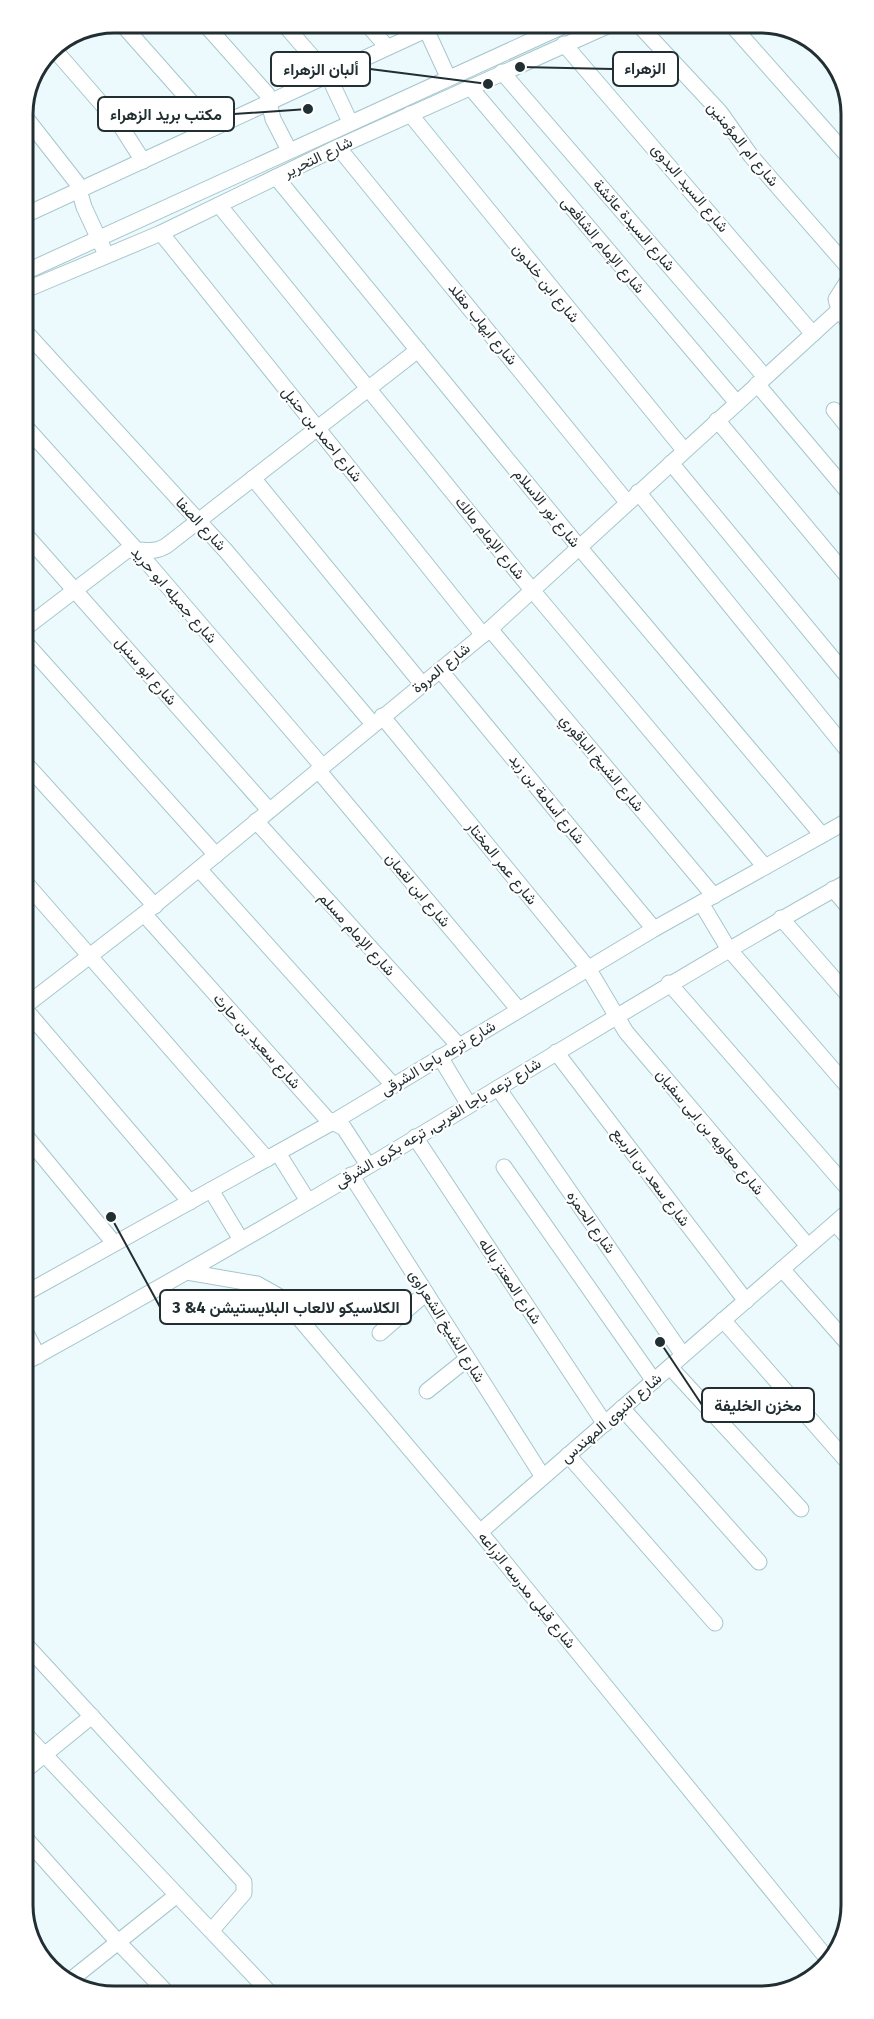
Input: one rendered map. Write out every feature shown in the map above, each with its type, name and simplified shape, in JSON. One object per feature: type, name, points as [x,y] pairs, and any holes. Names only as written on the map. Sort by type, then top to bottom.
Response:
[{"type":"street","points":[[131,33],[214,128]]},
{"type":"street","points":[[214,33],[267,94],[271,102],[273,119],[289,150]]},
{"type":"street","points":[[292,33],[328,75],[350,122]]},
{"type":"street","points":[[375,33],[387,47]]},
{"type":"street","points":[[33,212],[417,33]]},
{"type":"street","points":[[428,33],[448,77]]},
{"type":"street","name":"شارع التحرير","points":[[33,269],[500,54],[531,33]]},
{"type":"street","name":"شارع التحرير","points":[[33,287],[161,233],[338,147],[590,33]]},
{"type":"street","name":"شارع ام المؤمنين","points":[[646,33],[720,112],[751,156],[841,259]]},
{"type":"street","points":[[739,33],[841,148]]},
{"type":"street","name":"شارع السيد البدوى","points":[[564,44],[813,334]]},
{"type":"street","name":"شارع السيدة عائشة","points":[[500,54],[505,71],[761,381],[841,483]]},
{"type":"street","points":[[59,55],[120,126],[143,161]]},
{"type":"street","name":"شارع الإمام الشافعى","points":[[470,87],[737,403]]},
{"type":"street","name":"شارع ابن خلدون","points":[[410,114],[684,450]]},
{"type":"street","points":[[33,126],[72,175],[107,256]]},
{"type":"street","name":"شارع ايهاب مقلد","points":[[338,147],[841,743]]},
{"type":"street","name":"شارع نور الاسلام","points":[[276,177],[579,547],[822,835]]},
{"type":"street","name":"شارع الإمام مالك","points":[[219,205],[532,590],[765,867]]},
{"type":"street","name":"شارع احمد بن حنبل","points":[[161,233],[317,428],[486,632]]},
{"type":"street","points":[[841,289],[837,294],[841,308]]},
{"type":"street","name":"شارع المروة","points":[[33,1001],[150,910],[486,632],[813,334],[841,316]]},
{"type":"street","name":"شارع الصفا","points":[[33,340],[377,720]]},
{"type":"street","points":[[33,622],[126,550],[158,551],[418,350]]},
{"type":"street","points":[[834,410],[841,418]]},
{"type":"street","points":[[717,420],[841,569]]},
{"type":"street","name":"شارع جميله ابو حريد","points":[[33,436],[133,549],[320,768]]},
{"type":"street","points":[[671,463],[841,669]]},
{"type":"street","points":[[253,478],[422,684]]},
{"type":"street","name":"شارع ابو سنبل","points":[[33,542],[269,810]]},
{"type":"street","name":"شارع الشيخ الباقوري","points":[[486,632],[707,899],[728,948],[841,1079]]},
{"type":"street","points":[[33,651],[216,855]]},
{"type":"street","name":"شارع أسامة بن زيد","points":[[440,669],[654,929]]},
{"type":"street","name":"شارع عمر المختار","points":[[377,720],[588,968],[617,1014]]},
{"type":"street","name":"شارع ابن لقمان","points":[[320,768],[519,1010]]},
{"type":"street","name":"شارع سعيد بن حارث","points":[[33,773],[327,1119],[345,1128],[368,1166]]},
{"type":"street","name":"شارع الإمام مسلم","points":[[256,821],[459,1046]]},
{"type":"street","name":"شارع ترعه باجا الشرقى","points":[[33,1290],[333,1122],[654,929],[841,824]]},
{"type":"street","points":[[199,869],[393,1085]]},
{"type":"street","name":"شارع ترعه باجا الغربى, ترعه بكرى الشرقى","points":[[33,1358],[187,1272],[368,1166],[728,948],[841,886]]},
{"type":"street","points":[[833,890],[841,899]]},
{"type":"street","points":[[33,892],[89,958],[273,1156],[308,1201]]},
{"type":"street","points":[[782,918],[841,987]]},
{"type":"street","points":[[669,983],[841,1181]]},
{"type":"street","name":"شارع معاويه بن ابى سفيان","points":[[617,1014],[626,1032],[808,1246]]},
{"type":"street","points":[[33,1017],[189,1202]]},
{"type":"street","name":"شارع سعد بن الربيع","points":[[556,1053],[746,1301]]},
{"type":"street","points":[[440,1057],[469,1105]]},
{"type":"street","name":"شارع الحمزه","points":[[498,1088],[683,1355]]},
{"type":"street","name":"شارع المعتز بالله","points":[[415,1137],[605,1424]]},
{"type":"street","points":[[33,1145],[114,1244]]},
{"type":"street","points":[[504,1167],[654,1381]]},
{"type":"street","name":"شارع الشيخ الشعراوى","points":[[351,1175],[543,1477]]},
{"type":"street","points":[[211,1190],[241,1240]]},
{"type":"street","name":"شارع النبوى المهندس","points":[[480,1532],[841,1218]]},
{"type":"street","points":[[836,1223],[841,1229]]},
{"type":"street","points":[[782,1269],[841,1336]]},
{"type":"street","name":"شارع قبلى مدرسه الزراعه","points":[[187,1272],[257,1284],[282,1298],[480,1532],[824,1954]]},
{"type":"street","points":[[380,1333],[426,1293]]},
{"type":"street","points":[[723,1320],[841,1454]]},
{"type":"street","points":[[427,1391],[468,1359]]},
{"type":"street","points":[[670,1367],[801,1509]]},
{"type":"street","points":[[622,1408],[759,1562]]},
{"type":"street","points":[[568,1455],[715,1623]]},
{"type":"street","points":[[33,1652],[244,1882],[244,1893],[212,1930]]},
{"type":"street","points":[[33,1764],[92,1716]]},
{"type":"street","points":[[33,1743],[263,1986]]},
{"type":"street","points":[[33,1847],[160,1986]]},
{"type":"street","points":[[75,1976],[177,1895]]},
{"type":"place","name":"الزهراء","points":[[520,67]]},
{"type":"place","name":"ألبان الزهراء","points":[[488,84]]},
{"type":"place","name":"مكتب بريد الزهراء","points":[[308,109]]},
{"type":"place","name":"الكلاسيكو لالعاب البلايستيشن 4& 3","points":[[111,1217]]},
{"type":"place","name":"مخزن الخليفة","points":[[660,1342]]}]
